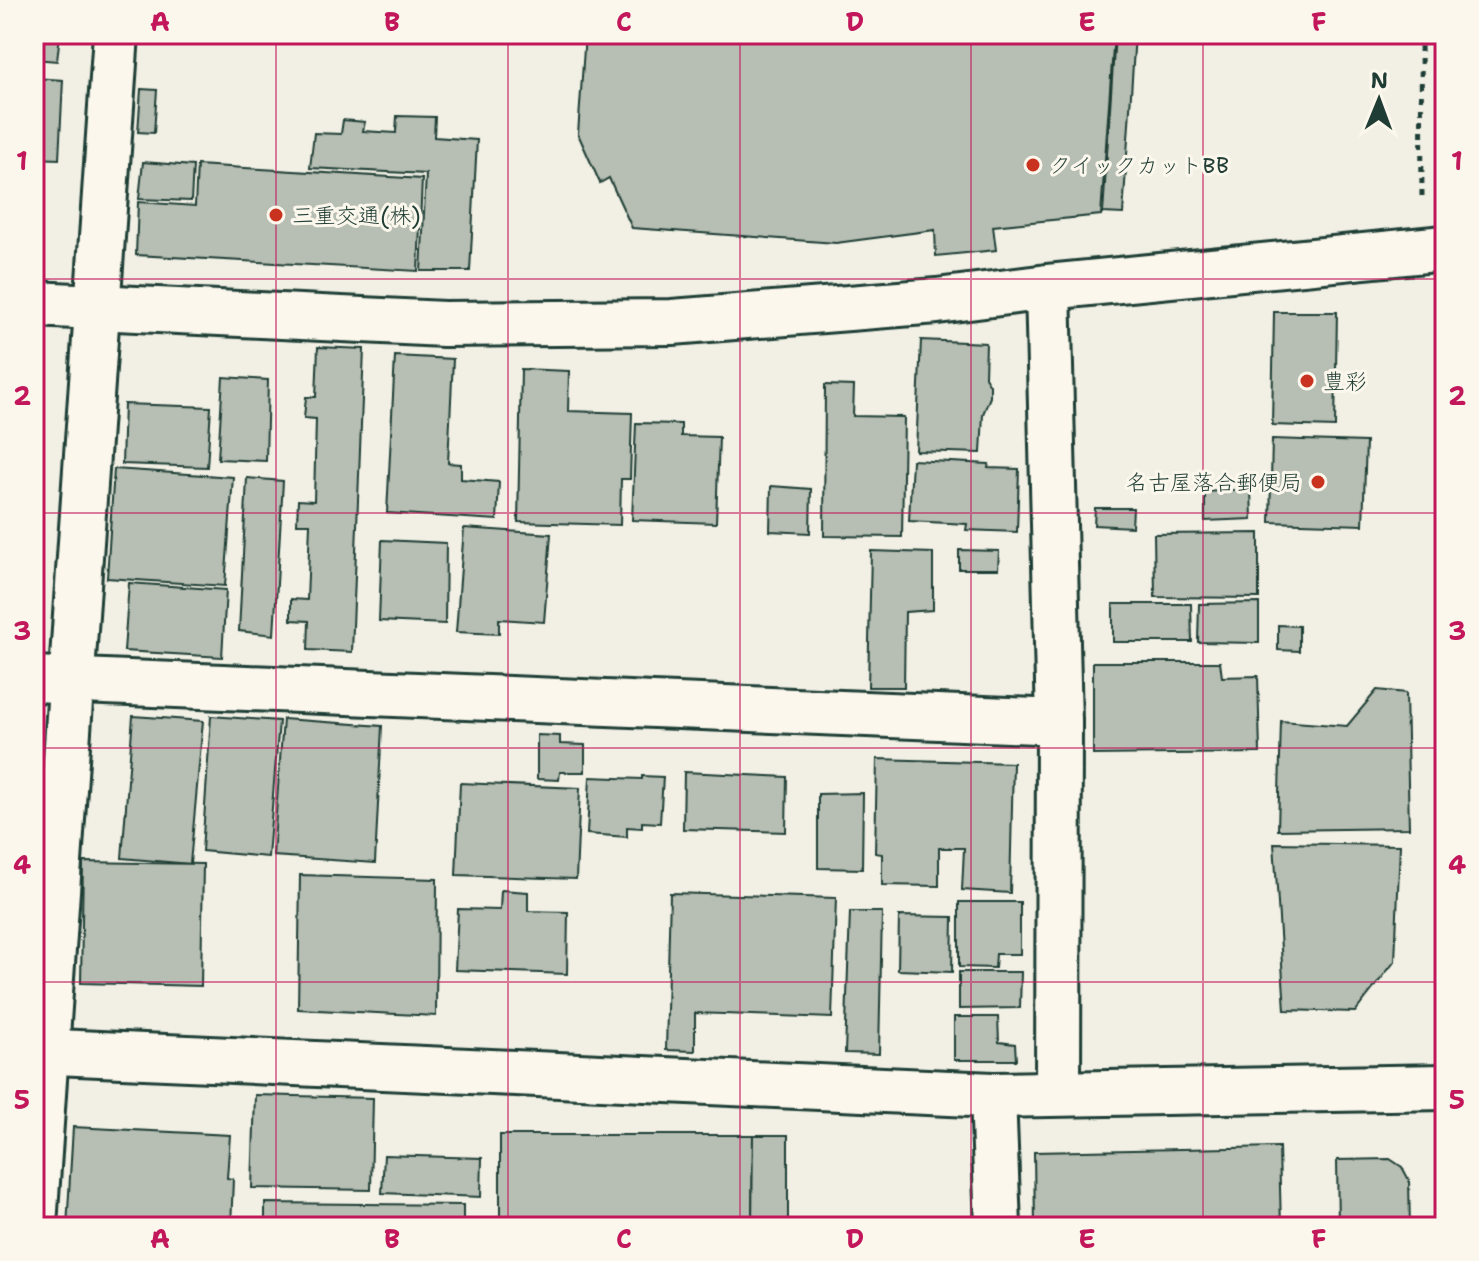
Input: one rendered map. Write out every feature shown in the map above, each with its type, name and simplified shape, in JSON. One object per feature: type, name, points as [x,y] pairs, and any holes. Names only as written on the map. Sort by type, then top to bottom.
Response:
[{"type":"street","points":[[34,1225],[52,680],[97,307],[116,34]]},
{"type":"street","points":[[34,304],[444,324],[672,322],[937,301],[1434,249]]},
{"type":"street","points":[[1048,287],[1059,722],[1058,1092]]},
{"type":"street","points":[[52,680],[1059,722]]},
{"type":"street","points":[[40,1051],[993,1095],[1445,1087]]},
{"type":"street","points":[[993,1095],[998,1227]]},
{"type":"path","points":[[1421,34],[1434,249]]},
{"type":"building","points":[[34,34],[60,34],[57,61],[34,59]]},
{"type":"building","points":[[585,34],[1114,34],[1101,215],[993,226],[996,250],[936,256],[935,230],[836,243],[632,228],[609,178],[600,183],[578,134]]},
{"type":"building","points":[[1115,34],[1135,34],[1123,214],[1103,213]]},
{"type":"building","points":[[34,78],[63,80],[59,159],[34,158]]},
{"type":"building","points":[[141,89],[157,90],[154,133],[138,132]]},
{"type":"building","points":[[397,116],[435,117],[434,137],[477,140],[470,271],[421,271],[426,174],[310,168],[314,133],[341,134],[343,120],[365,122],[363,131],[396,133]]},
{"type":"building","points":[[143,162],[193,166],[191,201],[139,199]]},
{"type":"building","points":[[197,165],[422,179],[418,271],[136,255],[138,202],[195,206]]},
{"type":"building","points":[[1274,312],[1337,312],[1335,427],[1272,425]]},
{"type":"building","points":[[921,340],[986,343],[985,377],[990,385],[990,397],[983,414],[981,453],[916,451]]},
{"type":"building","points":[[318,347],[364,349],[352,652],[308,650],[309,621],[291,620],[291,599],[307,600],[310,524],[297,524],[298,500],[314,501],[316,419],[304,418],[306,397],[316,397]]},
{"type":"building","points":[[395,356],[453,359],[448,463],[461,464],[461,479],[499,482],[497,520],[387,513]]},
{"type":"building","points":[[521,369],[569,371],[568,411],[632,413],[630,479],[621,479],[620,525],[518,522]]},
{"type":"building","points":[[223,377],[268,380],[266,461],[218,459]]},
{"type":"building","points":[[825,385],[854,386],[853,416],[904,417],[902,537],[824,536]]},
{"type":"building","points":[[124,404],[211,407],[207,467],[122,464]]},
{"type":"building","points":[[636,423],[681,424],[681,436],[719,437],[716,523],[632,520]]},
{"type":"building","points":[[1272,439],[1366,442],[1363,525],[1270,522]]},
{"type":"building","points":[[912,460],[989,464],[988,468],[1019,469],[1017,532],[966,530],[967,524],[909,521]]},
{"type":"building","points":[[114,469],[233,477],[225,586],[107,578]]},
{"type":"building","points":[[247,478],[283,481],[274,635],[239,631]]},
{"type":"building","points":[[771,486],[811,489],[810,533],[770,531]]},
{"type":"building","points":[[1251,489],[1252,519],[1205,521],[1205,492]]},
{"type":"building","points":[[34,503],[39,503],[35,602],[34,602]]},
{"type":"building","points":[[1095,508],[1133,508],[1132,527],[1094,525]]},
{"type":"building","points":[[464,528],[551,534],[544,622],[499,619],[499,634],[456,632]]},
{"type":"building","points":[[1259,533],[1259,598],[1155,597],[1154,534]]},
{"type":"building","points":[[382,540],[446,543],[445,624],[379,621]]},
{"type":"building","points":[[959,550],[999,551],[998,569],[959,569]]},
{"type":"building","points":[[871,551],[933,553],[933,610],[905,612],[904,687],[868,687]]},
{"type":"building","points":[[129,583],[226,590],[222,657],[124,651]]},
{"type":"building","points":[[1259,603],[1259,643],[1198,642],[1199,604]]},
{"type":"building","points":[[1113,604],[1191,604],[1192,642],[1113,642]]},
{"type":"building","points":[[1278,625],[1299,626],[1299,651],[1278,650]]},
{"type":"building","points":[[1093,662],[1220,662],[1222,677],[1258,676],[1260,753],[1093,755]]},
{"type":"building","points":[[1377,690],[1406,693],[1409,828],[1278,830],[1281,721],[1347,726]]},
{"type":"building","points":[[133,716],[203,721],[190,864],[122,858]]},
{"type":"building","points":[[211,716],[279,721],[268,857],[202,851]]},
{"type":"building","points":[[283,719],[382,726],[375,863],[273,856]]},
{"type":"building","points":[[537,735],[560,736],[560,744],[585,745],[585,772],[560,772],[559,780],[537,779]]},
{"type":"building","points":[[877,759],[1013,763],[1010,893],[962,890],[964,848],[939,848],[939,886],[882,885],[882,854],[875,853]]},
{"type":"building","points":[[684,772],[787,777],[786,832],[683,829]]},
{"type":"building","points":[[642,776],[663,777],[660,823],[642,822],[642,828],[627,827],[627,837],[587,834],[590,777],[642,779]]},
{"type":"building","points":[[460,783],[580,788],[576,879],[456,875]]},
{"type":"building","points":[[863,793],[862,869],[818,868],[818,794]]},
{"type":"building","points":[[1274,843],[1400,845],[1395,961],[1355,1012],[1285,1010]]},
{"type":"building","points":[[83,862],[203,864],[201,986],[81,983]]},
{"type":"building","points":[[300,875],[437,879],[436,1016],[298,1009]]},
{"type":"building","points":[[501,890],[528,892],[528,911],[568,912],[567,974],[455,970],[458,909],[500,910]]},
{"type":"building","points":[[670,893],[836,898],[832,1018],[695,1013],[695,1051],[666,1050]]},
{"type":"building","points":[[959,902],[1020,902],[1020,954],[996,954],[995,968],[959,967]]},
{"type":"building","points":[[850,912],[882,912],[879,1054],[845,1053]]},
{"type":"building","points":[[899,916],[953,917],[952,972],[898,970]]},
{"type":"building","points":[[959,972],[1021,972],[1020,1008],[959,1009]]},
{"type":"building","points":[[954,1017],[998,1017],[999,1042],[1015,1044],[1016,1060],[954,1060]]},
{"type":"building","points":[[255,1095],[373,1098],[371,1190],[252,1188]]},
{"type":"building","points":[[73,1127],[230,1135],[227,1178],[233,1179],[231,1227],[67,1227]]},
{"type":"building","points":[[500,1135],[753,1135],[752,1227],[500,1227]]},
{"type":"building","points":[[753,1135],[788,1135],[788,1227],[752,1227]]},
{"type":"building","points":[[1279,1147],[1281,1227],[1035,1227],[1034,1152]]},
{"type":"building","points":[[384,1155],[482,1158],[481,1197],[382,1193]]},
{"type":"building","points":[[1390,1159],[1402,1167],[1409,1180],[1410,1227],[1338,1227],[1337,1160]]},
{"type":"building","points":[[265,1203],[463,1205],[463,1227],[265,1227]]},
{"type":"place","name":"クイックカットBB","points":[[1033,165]]},
{"type":"place","name":"三重交通(株)","points":[[276,215]]},
{"type":"place","name":"豊彩","points":[[1307,381]]},
{"type":"place","name":"名古屋落合郵便局","points":[[1318,482]]}]
